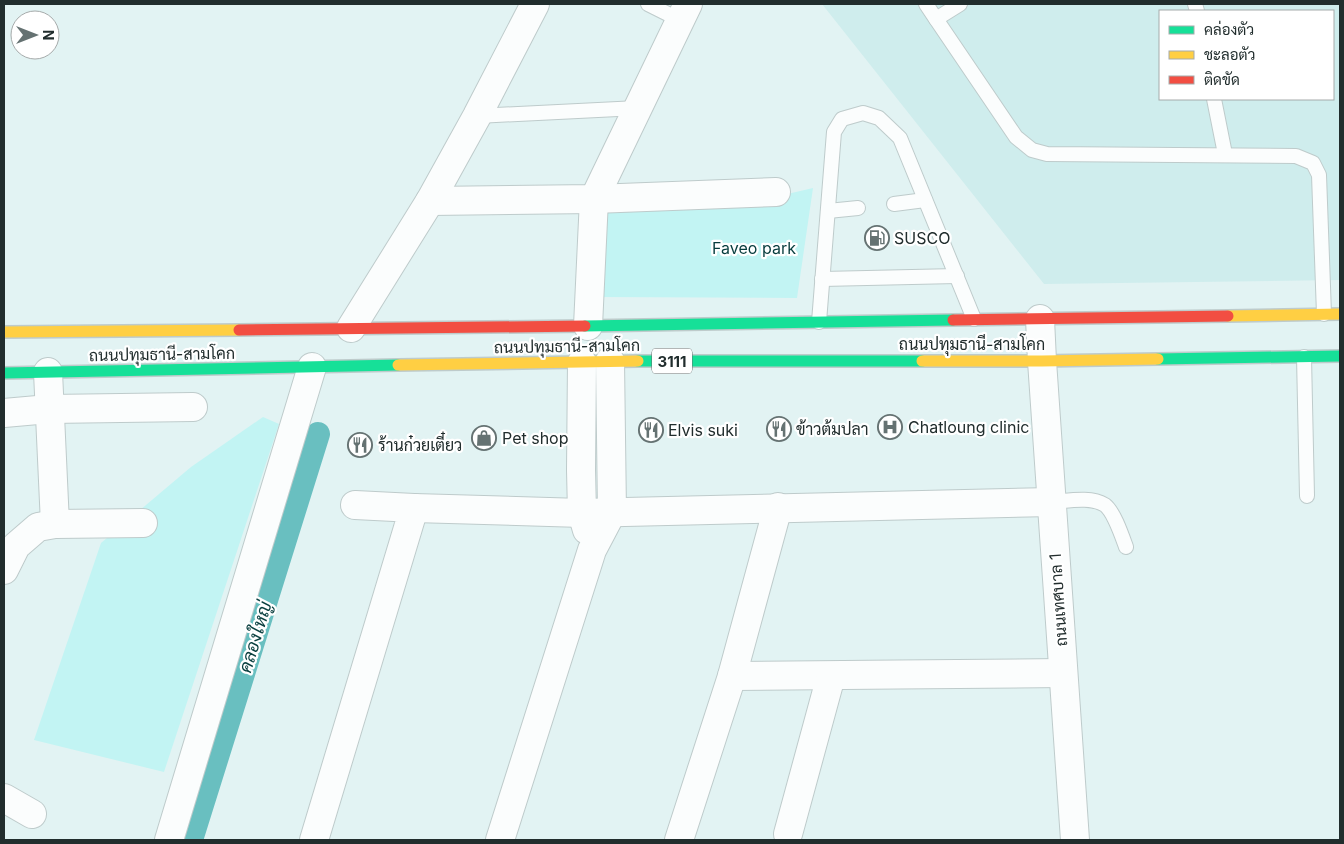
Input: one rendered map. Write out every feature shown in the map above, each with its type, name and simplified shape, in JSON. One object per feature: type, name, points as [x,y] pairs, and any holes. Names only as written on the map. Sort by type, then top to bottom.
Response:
[{"type":"main road","name":"ถนนปทุมธานี-สามโคก","points":[[4,332],[588,326],[1340,314]]},
{"type":"main road","name":"ถนนปทุมธานี-สามโคก","points":[[4,373],[610,361],[1042,361],[1340,356]]},
{"type":"street","points":[[351,328],[430,201],[535,4]]},
{"type":"street","points":[[588,326],[594,199],[684,12]]},
{"type":"street","points":[[430,201],[594,199],[776,192]]},
{"type":"street","name":"ถนนเทศบาล 1","points":[[1040,319],[1075,840]]},
{"type":"street","points":[[500,840],[592,550],[612,512],[610,361]]},
{"type":"street","points":[[582,362],[582,512],[592,550]]},
{"type":"street","points":[[169,840],[312,367]]},
{"type":"street","points":[[48,372],[55,524]]},
{"type":"street","points":[[4,412],[49,409],[193,407]]},
{"type":"street","points":[[355,505],[612,512],[1052,502]]},
{"type":"street","points":[[679,840],[732,676],[778,507]]},
{"type":"street","points":[[314,840],[414,508]]},
{"type":"street","points":[[4,570],[16,546],[38,527],[55,524],[143,523]]},
{"type":"street","points":[[732,676],[1063,672]]},
{"type":"street","points":[[788,834],[831,676]]},
{"type":"street","points":[[4,798],[32,814]]},
{"type":"lane","points":[[648,4],[684,12]]},
{"type":"lane","points":[[926,4],[1016,137],[1032,150],[1047,154],[1296,156],[1314,163],[1319,174],[1324,314]]},
{"type":"lane","points":[[936,19],[960,4]]},
{"type":"lane","points":[[1214,100],[1225,154]]},
{"type":"lane","points":[[477,116],[638,108]]},
{"type":"lane","points":[[819,322],[834,132],[842,120],[863,113],[879,118],[900,138],[974,319]]},
{"type":"lane","points":[[894,204],[925,200]]},
{"type":"lane","points":[[828,211],[858,208]]},
{"type":"lane","points":[[822,280],[957,276]]},
{"type":"lane","points":[[1304,356],[1307,496]]},
{"type":"lane","points":[[1052,502],[1090,500],[1106,506],[1117,522],[1126,547]]},
{"type":"shaded area","points":[[822,4],[1340,4],[1340,280],[1044,284]]},
{"type":"green space","name":"Faveo park","points":[[813,188],[797,298],[598,297],[602,205],[766,199]]},
{"type":"green space","points":[[263,417],[279,424],[164,772],[34,740],[101,543],[191,467]]},
{"type":"waterway","name":"คลองใหญ่","points":[[191,840],[318,434]]},
{"type":"traffic: fast","points":[[585,326],[953,320]]},
{"type":"traffic: fast","points":[[1158,359],[1340,356]]},
{"type":"traffic: fast","points":[[638,361],[922,361]]},
{"type":"traffic: fast","points":[[4,373],[398,365]]},
{"type":"traffic: slow","points":[[1228,316],[1340,314]]},
{"type":"traffic: slow","points":[[4,332],[239,330]]},
{"type":"traffic: slow","points":[[922,361],[1158,359]]},
{"type":"traffic: slow","points":[[398,365],[638,361]]},
{"type":"traffic: jam","points":[[953,320],[1228,316]]},
{"type":"traffic: jam","points":[[239,330],[585,326]]},
{"type":"place","name":"SUSCO","points":[[877,238]]},
{"type":"place","name":"Chatloung clinic","points":[[890,427]]},
{"type":"place","name":"ข้าวต้มปลา","points":[[779,429]]},
{"type":"place","name":"Elvis suki","points":[[651,430]]},
{"type":"place","name":"Pet shop","points":[[484,438]]},
{"type":"place","name":"ร้านก๋วยเตี๋ยว","points":[[360,445]]}]
